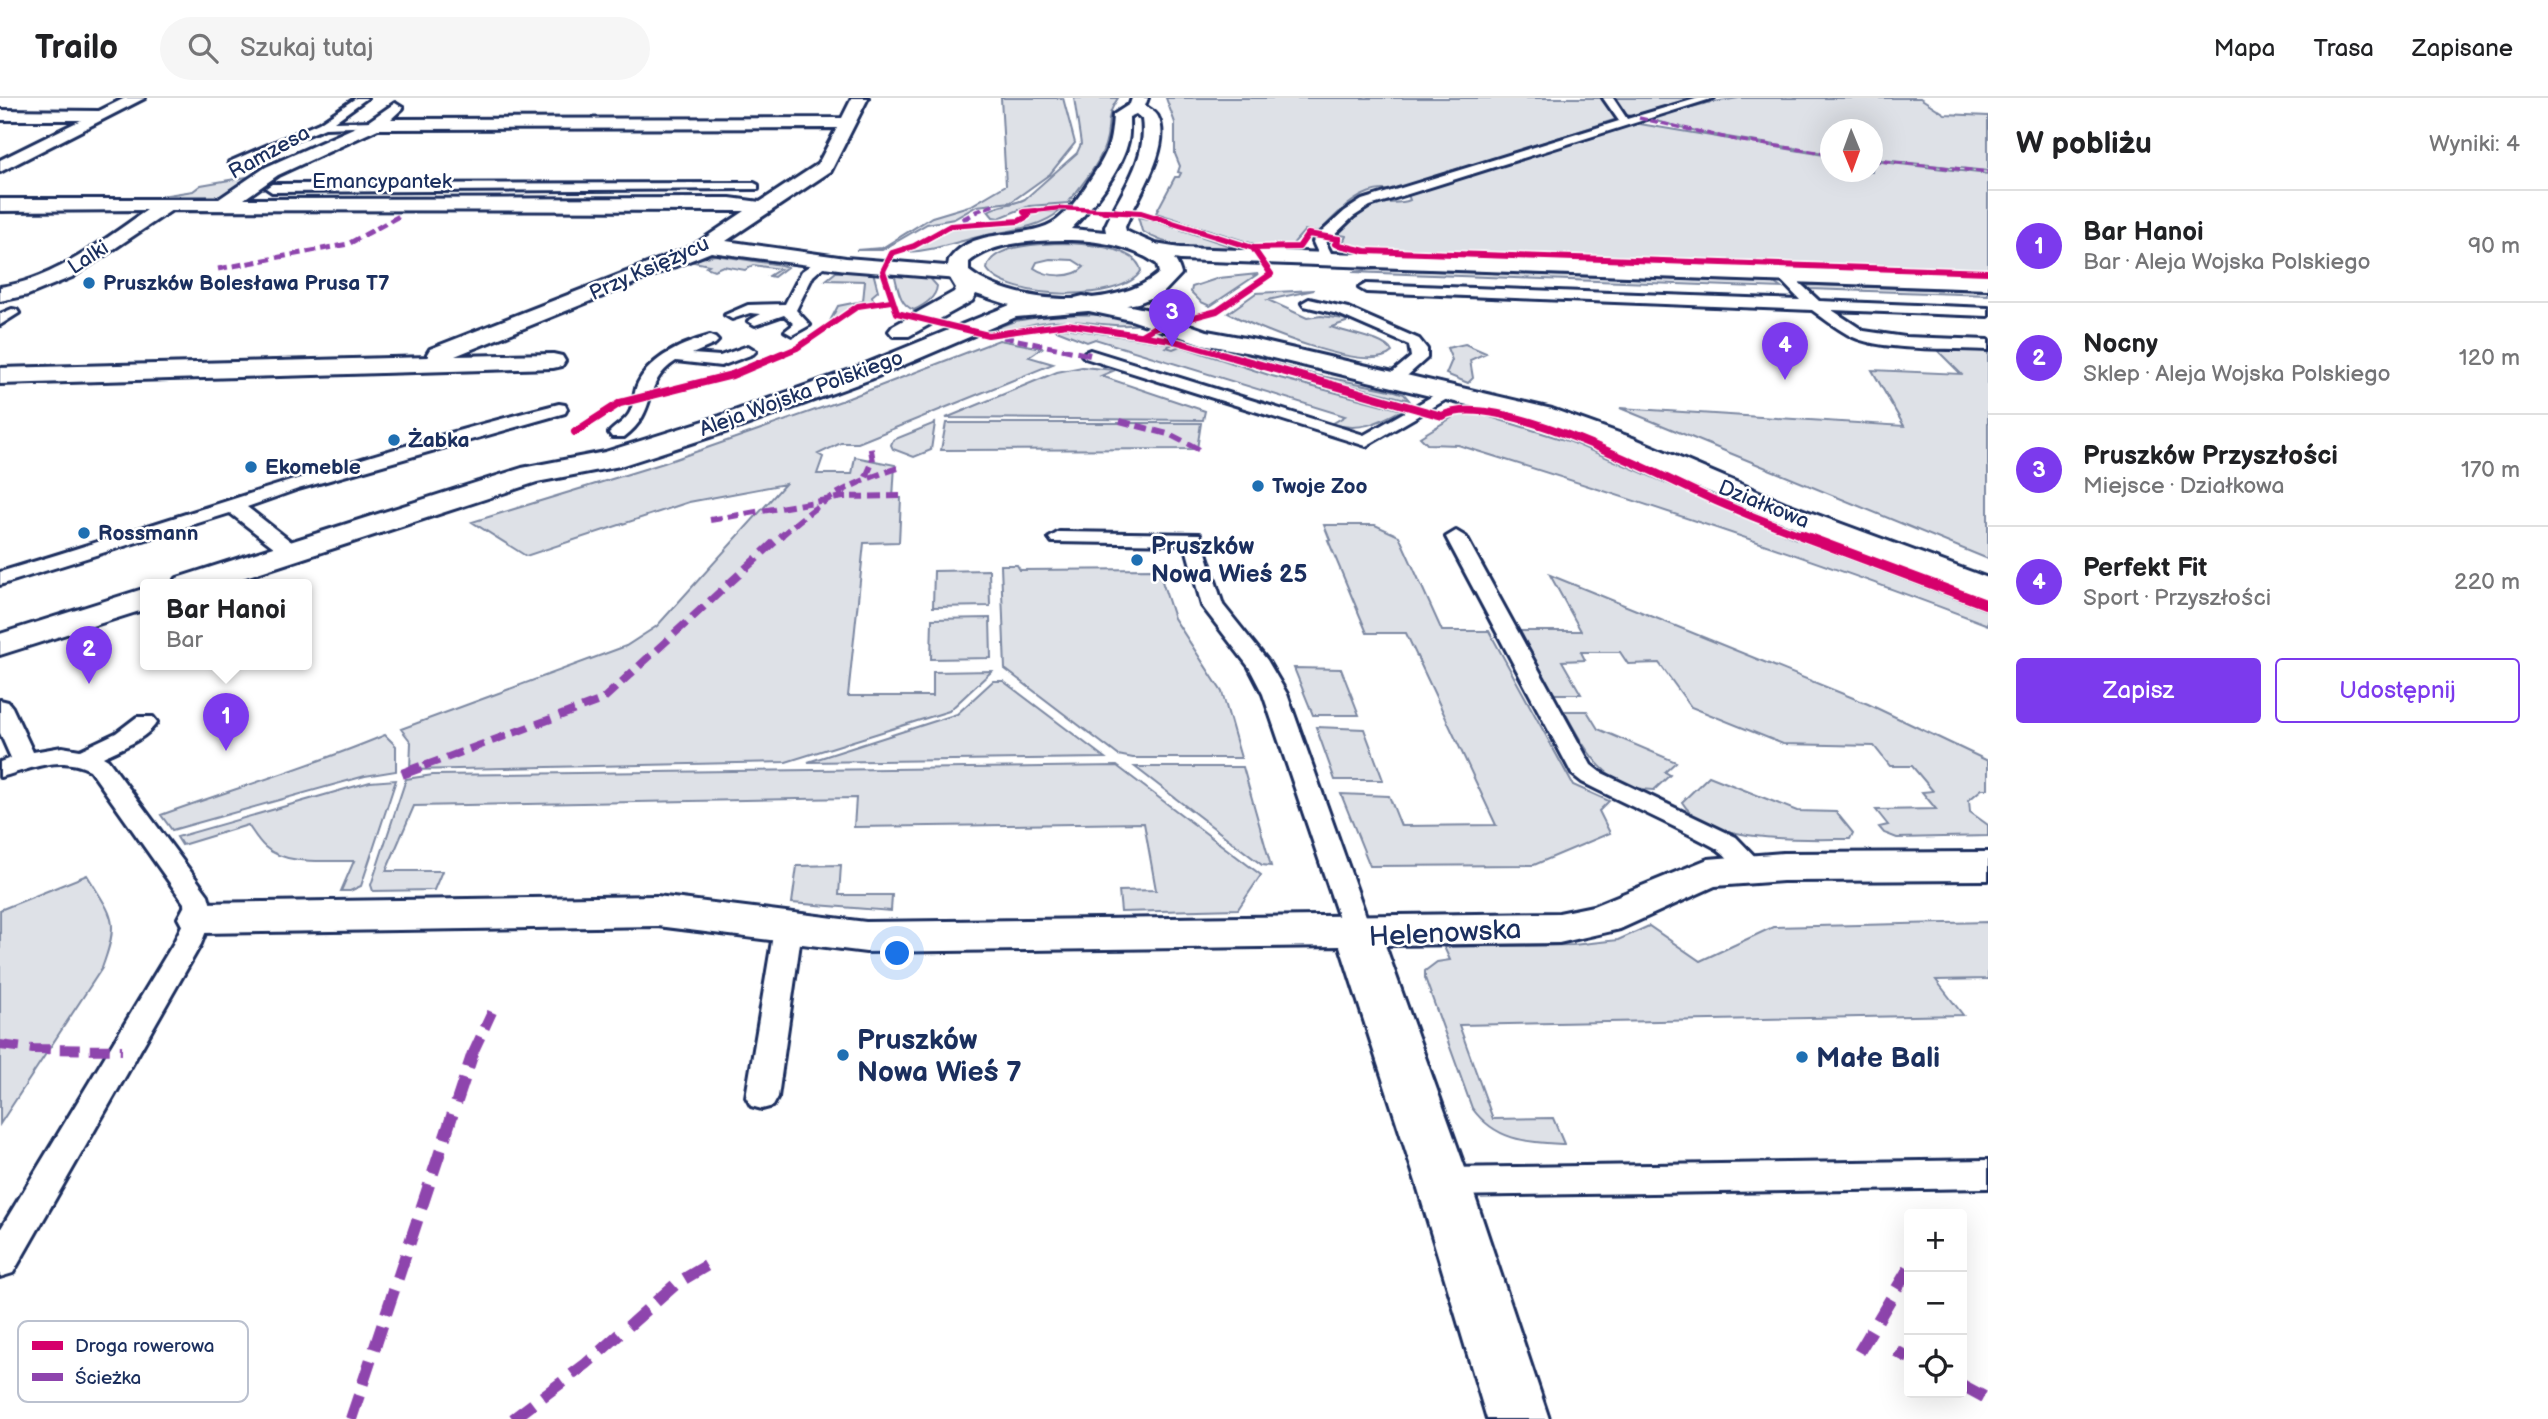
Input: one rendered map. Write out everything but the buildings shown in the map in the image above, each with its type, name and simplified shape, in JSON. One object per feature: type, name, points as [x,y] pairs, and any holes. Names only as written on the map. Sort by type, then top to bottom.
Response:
[{"type":"street","points":[[0,167],[137,98]]},
{"type":"street","name":"Ramzesa","points":[[224,204],[272,171],[374,124],[408,98]]},
{"type":"street","name":"Przy Księżycu","points":[[430,363],[435,356],[631,279],[707,245],[825,167],[860,98]]},
{"type":"street","points":[[962,269],[987,244],[1031,236],[1062,226],[1080,209],[1115,156],[1120,142],[1121,116],[1138,102],[1150,117],[1153,127],[1152,145],[1143,171],[1126,199],[1115,227],[1117,234],[1143,247]]},
{"type":"street","points":[[603,124],[617,107]]},
{"type":"street","points":[[0,115],[103,115]]},
{"type":"street","points":[[374,124],[848,123]]},
{"type":"street","points":[[9,144],[46,144]]},
{"type":"street","name":"Lalki","points":[[0,294],[46,284],[169,204]]},
{"type":"street","name":"Emancypantek","points":[[0,205],[730,204],[764,208]]},
{"type":"street","points":[[1031,236],[1087,236],[1180,254],[1988,282]]},
{"type":"street","points":[[707,245],[861,266],[962,269],[998,296],[1035,302],[1076,304],[1134,296],[1165,281],[1215,271],[1292,267],[1327,259]]},
{"type":"street","name":"Działkowa","points":[[1143,247],[1167,261],[1170,267],[1165,281],[1168,296],[1256,347]]},
{"type":"street","name":"Aleja Wojska Polskiego","points":[[531,474],[582,444],[758,388],[891,336],[964,296],[967,288],[962,269]]},
{"type":"street","name":"Działkowa","points":[[1076,304],[1137,314],[1202,337],[1256,347],[1523,410],[1592,432],[1774,509],[1988,589]]},
{"type":"street","name":"Aleja Wojska Polskiego","points":[[206,579],[531,474],[610,460],[810,394],[998,316],[1027,308],[1076,304]]},
{"type":"street","name":"Przy Księżycu","points":[[0,376],[553,361]]},
{"type":"street","points":[[0,645],[140,600]]},
{"type":"street","name":"Helenowska","points":[[1518,1419],[1443,1182],[1357,930],[1559,928],[1604,918],[1708,873],[1753,868],[1988,866]]},
{"type":"street","points":[[200,918],[657,911],[866,937],[1357,930]]},
{"type":"lane","points":[[235,162],[323,125],[362,98]]},
{"type":"lane","points":[[1608,98],[1625,122]]},
{"type":"lane","points":[[1327,259],[1319,242],[1359,206],[1625,122],[1704,99],[1726,98]]},
{"type":"lane","points":[[323,125],[374,124]]},
{"type":"lane","points":[[532,204],[546,187]]},
{"type":"lane","points":[[272,188],[754,187]]},
{"type":"lane","points":[[755,321],[788,310],[807,274],[827,260]]},
{"type":"lane","points":[[1783,275],[1845,327],[1860,335],[1905,342],[1988,345]]},
{"type":"lane","points":[[1366,288],[1988,312]]},
{"type":"lane","points":[[1309,303],[1343,311],[1413,342],[1419,349],[1418,360],[1393,380]]},
{"type":"lane","points":[[732,316],[748,309],[788,310],[803,325],[792,331]]},
{"type":"lane","points":[[687,335],[664,345],[674,357],[721,361],[748,351]]},
{"type":"lane","points":[[618,433],[640,414],[651,374],[674,357],[710,341]]},
{"type":"lane","points":[[1090,355],[1366,441],[1451,392]]},
{"type":"lane","points":[[0,579],[284,488],[559,409]]},
{"type":"lane","points":[[233,506],[291,551]]},
{"type":"lane","points":[[1455,537],[1581,769],[1591,777],[1727,843],[1753,868]]},
{"type":"lane","points":[[1059,538],[1193,538],[1213,606],[1259,665],[1275,694],[1357,930]]},
{"type":"lane","points":[[0,707],[25,761]]},
{"type":"lane","points":[[84,757],[124,738],[145,722]]},
{"type":"lane","points":[[0,770],[56,754],[84,757],[99,765],[163,858],[198,902],[200,918],[0,1262]]},
{"type":"lane","points":[[762,1097],[788,929]]},
{"type":"lane","points":[[1443,1182],[1988,1174]]},
{"type":"shaded area","points":[[1001,98],[1063,98],[1075,143],[1050,174],[1011,202],[977,206],[954,219],[927,224],[882,250],[856,250],[882,248],[932,217],[972,205],[1006,185]]},
{"type":"shaded area","points":[[1074,98],[1118,98],[1109,117],[1105,145],[1089,176],[1068,203],[1029,206],[999,218],[993,217],[988,211],[1025,199],[1077,153],[1081,144]]},
{"type":"shaded area","points":[[1166,98],[1603,98],[1617,119],[1391,191],[1370,192],[1351,202],[1319,232],[1305,230],[1291,246],[1257,245],[1156,213],[1175,177],[1179,177],[1181,173],[1178,172],[1180,166],[1175,154],[1175,123]]},
{"type":"shaded area","points":[[1612,98],[1698,98],[1631,116],[1624,114]]},
{"type":"shaded area","points":[[1739,98],[1920,98],[1945,114],[1988,116],[1988,171],[1883,160],[1883,119],[1820,119],[1820,152],[1709,134],[1647,119],[1707,103]]},
{"type":"shaded area","points":[[1634,123],[1820,154],[1820,182],[1883,182],[1883,162],[1988,174],[1988,270],[1365,248],[1342,245],[1346,236],[1336,234],[1363,211],[1383,203],[1410,200],[1408,195]]},
{"type":"shaded area","points":[[258,175],[228,196],[161,196],[193,191],[201,185]]},
{"type":"shaded area","points":[[1060,211],[1042,222],[1023,228],[906,252],[936,234],[956,226],[1009,225],[1027,219],[1035,212]]},
{"type":"shaded area","points":[[1138,217],[1242,250],[1190,247],[1165,242],[1142,231]]},
{"type":"shaded area","points":[[1059,243],[1110,248],[1131,257],[1141,271],[1130,281],[1112,289],[1064,294],[1016,287],[998,279],[987,269],[998,254],[1009,250]],"holes":[[[1050,259],[1073,260],[1084,267],[1067,275],[1053,275],[1034,268],[1037,262]]]},
{"type":"shaded area","points":[[715,255],[787,267],[774,277],[769,276],[780,269],[753,265],[745,270],[723,266],[714,270],[706,267],[709,265],[689,261]]},
{"type":"shaded area","points":[[1380,269],[1774,283],[1781,288],[1352,272]]},
{"type":"shaded area","points":[[836,272],[873,272],[878,291],[872,296],[873,300],[855,304],[830,321],[838,306],[863,301],[865,281],[826,280]]},
{"type":"shaded area","points":[[894,273],[928,276],[937,286],[934,294],[918,308],[909,308],[900,295]]},
{"type":"shaded area","points":[[1258,274],[1210,306],[1201,302],[1191,292],[1192,287],[1219,278]]},
{"type":"shaded area","points":[[1807,287],[1988,291],[1988,295],[1809,289]]},
{"type":"shaded area","points":[[1314,290],[1268,300],[1307,318],[1321,316],[1345,319],[1346,322],[1331,327],[1382,343],[1392,352],[1379,358],[1360,358],[1337,353],[1285,338],[1228,313],[1256,293]]},
{"type":"shaded area","points":[[1057,314],[1104,315],[1146,323],[1111,325],[1054,321],[1006,330],[990,330],[1015,321]]},
{"type":"shaded area","points":[[1065,328],[1173,344],[1166,347],[1173,349],[1180,346],[1272,376],[1402,410],[1360,427],[1332,424],[1345,416],[1095,339],[1087,342],[1054,329]]},
{"type":"shaded area","points":[[999,340],[1042,348],[1029,357],[1053,364],[858,443],[841,443],[818,454],[823,457],[817,474],[852,474],[855,457],[895,465],[893,498],[901,498],[899,542],[864,543],[848,696],[933,696],[933,672],[992,671],[949,711],[786,762],[410,770],[411,742],[401,729],[626,646],[657,626],[785,484],[689,502],[526,556],[472,522],[664,463],[841,401]]},
{"type":"shaded area","points":[[1465,344],[1486,353],[1470,360],[1473,378],[1468,383],[1446,374],[1452,360],[1447,348]]},
{"type":"shaded area","points":[[1935,348],[1988,350],[1988,559],[1620,408],[1904,426],[1872,370],[1961,374]]},
{"type":"shaded area","points":[[1221,349],[1316,375],[1395,391],[1404,394],[1409,400],[1270,365]]},
{"type":"shaded area","points":[[1082,367],[1115,370],[1101,376],[1205,411],[1203,420],[946,418],[1057,372]]},
{"type":"shaded area","points":[[1458,414],[1487,416],[1571,442],[1794,538],[1988,611],[1988,625],[1658,508],[1458,445],[1427,444],[1420,437]]},
{"type":"shaded area","points":[[935,423],[931,450],[914,457],[893,449],[893,440]]},
{"type":"shaded area","points":[[946,423],[1201,423],[1197,449],[941,450]]},
{"type":"shaded area","points":[[1324,525],[1375,525],[1399,536],[1442,631],[1489,631],[1573,785],[1609,801],[1599,811],[1610,833],[1534,865],[1370,866],[1341,794],[1389,796],[1401,826],[1496,825],[1406,633],[1367,633]]},
{"type":"shaded area","points":[[1001,565],[1017,565],[1020,570],[1158,569],[1174,618],[1222,692],[1241,758],[1133,758],[1118,755],[1005,669]]},
{"type":"shaded area","points":[[989,570],[990,606],[933,607],[934,571]]},
{"type":"shaded area","points":[[1550,575],[1868,704],[1988,761],[1988,789],[1982,789],[1969,800],[1970,812],[1988,825],[1988,836],[1897,838],[1884,833],[1879,827],[1888,825],[1876,810],[1936,809],[1922,792],[1933,791],[1912,766],[1890,766],[1874,746],[1783,744],[1691,707],[1659,663],[1628,664],[1620,652],[1581,652],[1585,660],[1562,661],[1581,694],[1554,694],[1519,631],[1581,631]]},
{"type":"shaded area","points":[[990,618],[991,658],[931,659],[932,619]]},
{"type":"shaded area","points":[[1294,668],[1341,669],[1359,715],[1313,715]]},
{"type":"shaded area","points":[[993,681],[1003,681],[1105,758],[808,762],[957,714]]},
{"type":"shaded area","points":[[1564,711],[1587,711],[1598,729],[1676,762],[1665,772],[1670,775],[1654,790],[1622,783],[1598,764]]},
{"type":"shaded area","points":[[1316,727],[1364,729],[1383,780],[1335,780]]},
{"type":"shaded area","points":[[385,735],[396,746],[396,771],[365,776],[172,830],[161,815],[302,767]]},
{"type":"shaded area","points":[[1117,766],[1261,875],[1238,909],[1121,912],[1119,891],[1156,890],[1144,823],[854,827],[856,798],[414,806],[386,871],[442,871],[434,890],[373,891],[371,885],[406,779],[433,775]]},
{"type":"shaded area","points":[[1135,767],[1243,767],[1271,866],[1262,865]]},
{"type":"shaded area","points":[[1709,776],[1797,811],[1836,812],[1853,833],[1850,839],[1784,839],[1735,833],[1713,826],[1695,816],[1682,802]]},
{"type":"shaded area","points":[[396,780],[361,886],[350,891],[341,891],[354,861],[308,861],[284,857],[265,847],[248,825],[182,845],[177,837],[370,782]]},
{"type":"shaded area","points":[[841,865],[839,895],[892,895],[891,911],[792,903],[797,866]]},
{"type":"shaded area","points":[[87,875],[111,919],[108,952],[102,968],[0,1124],[0,910]]},
{"type":"shaded area","points":[[1988,922],[1988,979],[1936,980],[1963,1015],[1459,1025],[1493,1119],[1553,1118],[1564,1144],[1513,1138],[1481,1119],[1472,1108],[1425,978],[1425,971],[1437,962],[1450,960],[1444,947],[1573,945],[1618,940],[1649,926],[1700,961],[1773,927]]},
{"type":"marked path","points":[[1639,118],[1736,140],[1820,153]]},
{"type":"marked path","points":[[1883,161],[1988,172]]},
{"type":"marked path","points":[[962,220],[984,207],[994,205]]},
{"type":"marked path","points":[[218,269],[348,244],[401,215]]},
{"type":"marked path","points":[[1003,337],[1090,355]]},
{"type":"marked path","points":[[1120,421],[1171,435],[1200,450]]},
{"type":"marked path","points":[[866,477],[873,461],[870,444]]},
{"type":"marked path","points":[[402,774],[602,700],[814,506],[866,477],[902,467]]},
{"type":"marked path","points":[[710,520],[843,497],[901,496]]},
{"type":"marked path","points":[[351,1419],[458,1093],[479,1036],[492,1012]]},
{"type":"marked path","points":[[0,1045],[33,1049],[122,1050]]},
{"type":"marked path","points":[[513,1419],[586,1364],[677,1283],[711,1263]]},
{"type":"marked path","points":[[1859,1352],[1907,1272]]},
{"type":"marked path","points":[[1896,1351],[1904,1355]]},
{"type":"marked path","points":[[1967,1388],[1988,1399]]},
{"type":"cycle path","points":[[1988,272],[1365,251],[1343,248],[1335,244],[1339,239],[1308,234],[1299,247],[1253,248],[1141,213],[1061,208],[1024,212],[1028,216],[1019,221],[1002,224],[950,226],[914,246],[892,253],[883,271],[897,313],[988,335],[1067,324],[1171,340],[1442,416],[1455,410],[1473,409],[1541,426],[1602,449],[1753,517],[1988,605]]},
{"type":"cycle path","points":[[1141,335],[1153,328],[1217,311],[1271,274],[1253,248]]},
{"type":"cycle path","points":[[575,432],[620,403],[732,375],[797,348],[858,306],[891,301]]},
{"type":"place","name":"Pruszków Bolesława Prusa T7","points":[[89,283]]},
{"type":"place","name":"Pruszków Przyszłości","points":[[1172,347]]},
{"type":"place","name":"Perfekt Fit","points":[[1785,380]]},
{"type":"place","name":"Żabka","points":[[394,440]]},
{"type":"place","name":"Ekomeble","points":[[251,467]]},
{"type":"place","name":"Twoje Zoo","points":[[1258,486]]},
{"type":"place","name":"Rossmann","points":[[84,533]]},
{"type":"place","name":"Pruszków Nowa Wieś 25","points":[[1137,560]]},
{"type":"place","name":"Nocny","points":[[89,684]]},
{"type":"place","name":"Bar Hanoi","points":[[226,751]]},
{"type":"place","name":"Pruszków Nowa Wieś 7","points":[[843,1055]]},
{"type":"place","name":"Małe Bali","points":[[1802,1057]]}]
